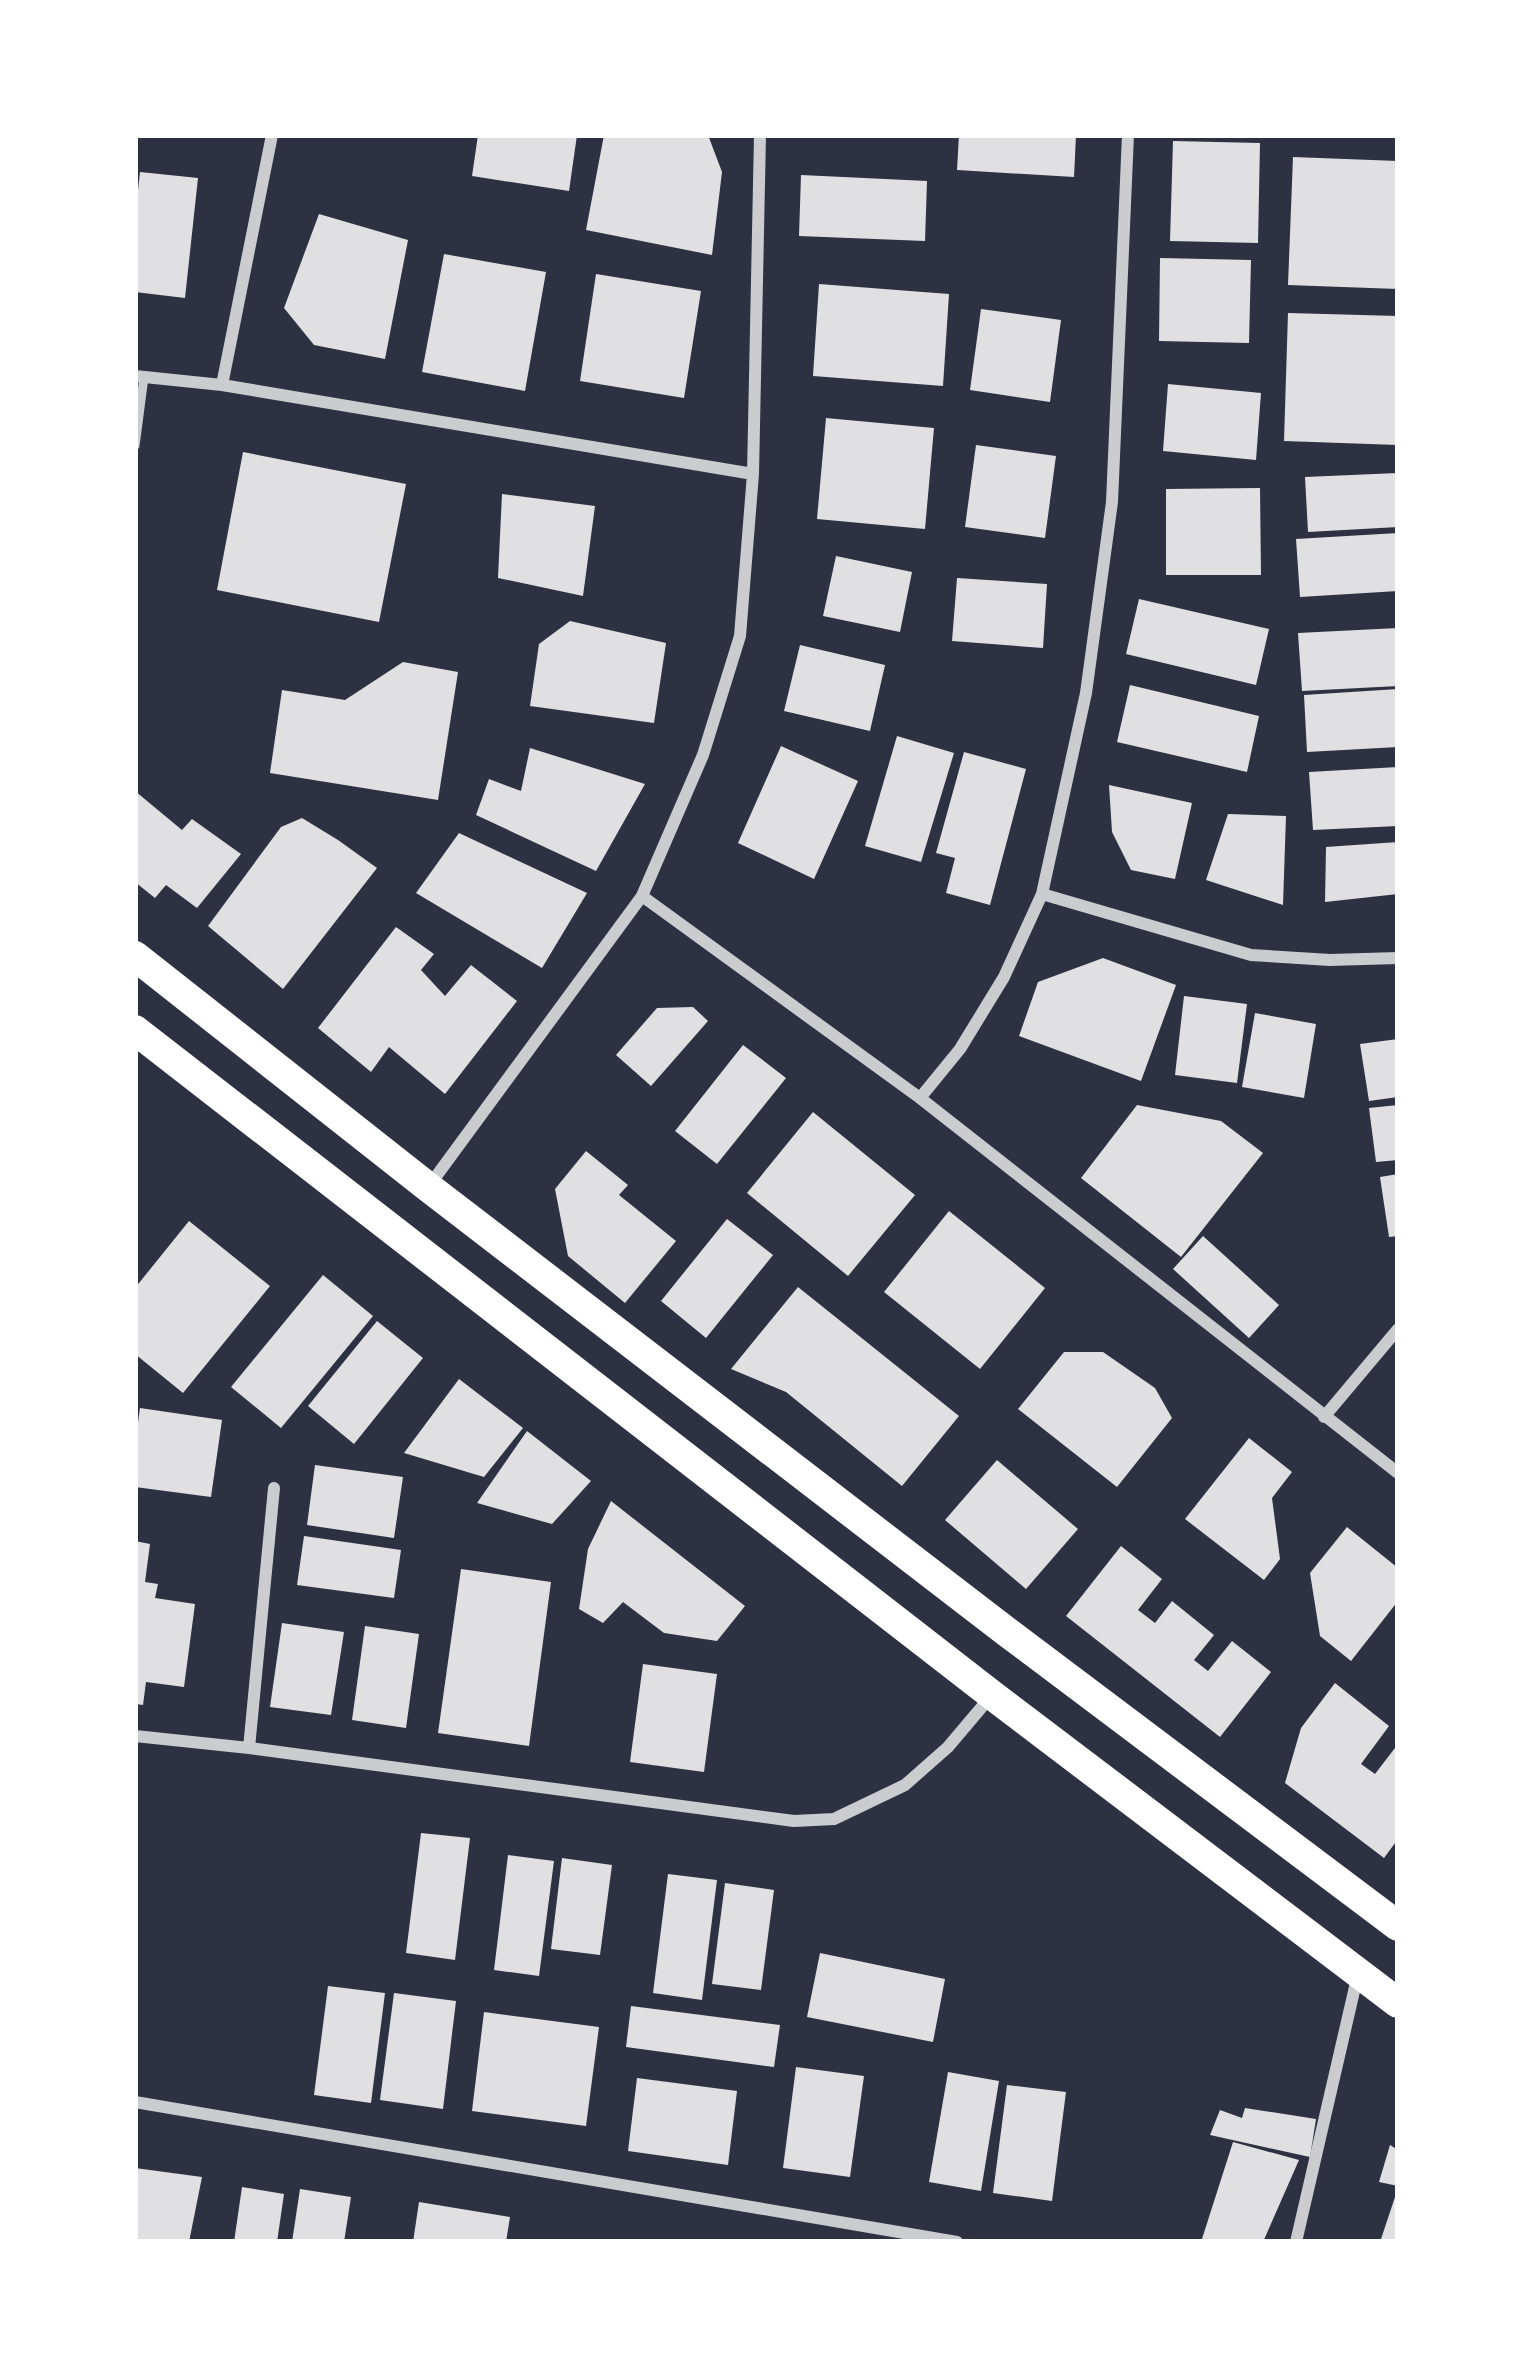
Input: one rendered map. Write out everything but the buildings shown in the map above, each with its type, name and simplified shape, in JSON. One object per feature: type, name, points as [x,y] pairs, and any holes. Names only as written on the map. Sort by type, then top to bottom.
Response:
[{"type":"main road","points":[[135,956],[1007,1632],[1398,1926]]},
{"type":"main road","points":[[135,1030],[992,1695],[1398,2002]]},
{"type":"main road","points":[[135,1054],[201,1080]]},
{"type":"street","points":[[221,385],[272,135]]},
{"type":"street","points":[[428,1187],[642,896],[703,755],[740,636],[753,474],[760,135]]},
{"type":"street","points":[[920,1098],[960,1049],[1004,976],[1042,894],[1085,693],[1112,502],[1128,135]]},
{"type":"street","points":[[140,376],[221,385],[753,474]]},
{"type":"street","points":[[1042,894],[1251,955],[1398,958]]},
{"type":"street","points":[[642,896],[920,1098],[1398,1473]]},
{"type":"street","points":[[1324,1417],[1398,1329]]},
{"type":"street","points":[[249,1748],[274,1488]]},
{"type":"street","points":[[135,1736],[794,1821],[834,1819],[905,1785],[948,1747],[992,1695]]},
{"type":"street","points":[[1296,2242],[1359,1972]]},
{"type":"street","points":[[135,2102],[956,2242]]},
{"type":"lane","points":[[135,446],[140,376]]}]
